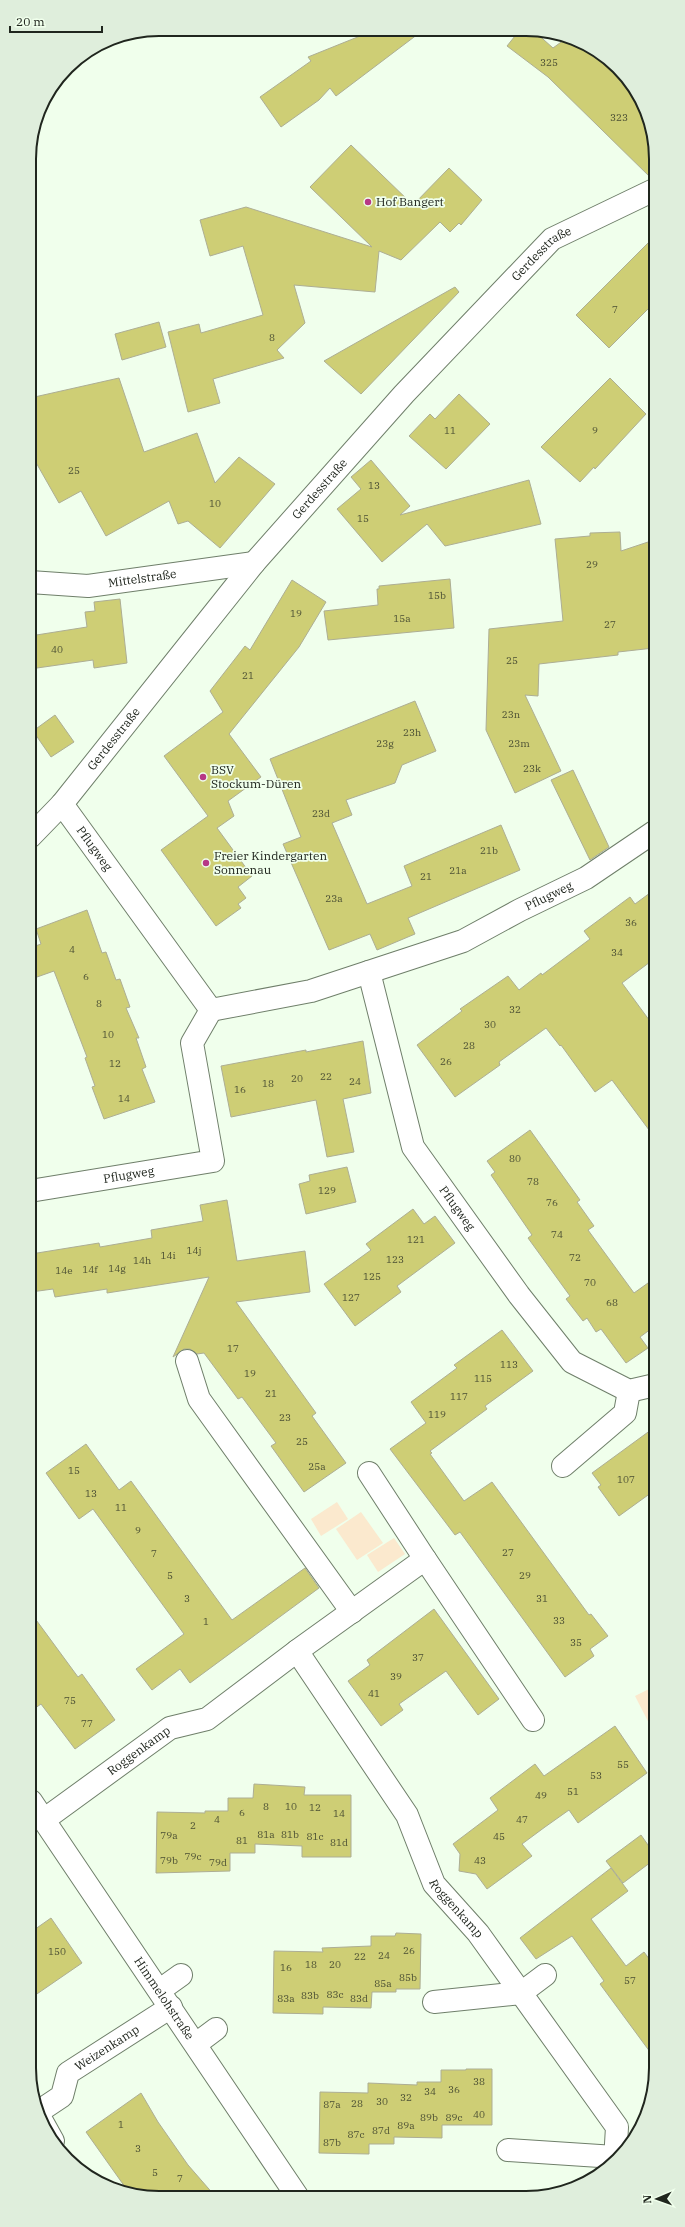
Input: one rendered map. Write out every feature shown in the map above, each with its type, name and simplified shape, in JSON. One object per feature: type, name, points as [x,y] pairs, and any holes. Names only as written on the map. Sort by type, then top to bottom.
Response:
[{"type":"street","name":"Gerdesstraße","points":[[36,831],[62,804],[254,563],[404,394],[552,239],[649,192]]},
{"type":"street","name":"Mittelstraße","points":[[36,582],[88,586],[254,563]]},
{"type":"street","name":"Pflugweg","points":[[62,804],[211,1010]]},
{"type":"street","name":"Pflugweg","points":[[36,1190],[213,1161],[192,1043],[211,1010],[311,991],[463,940],[586,878],[649,835]]},
{"type":"street","name":"Pflugweg","points":[[369,972],[414,1147],[519,1295],[572,1362],[629,1391]]},
{"type":"street","points":[[186,1361],[199,1399],[319,1564],[352,1612]]},
{"type":"street","points":[[563,1466],[625,1413],[629,1391],[649,1386]]},
{"type":"street","points":[[369,1473],[533,1720]]},
{"type":"street","name":"Roggenkamp","points":[[45,1819],[170,1728],[207,1718],[425,1559]]},
{"type":"street","name":"Roggenkamp","points":[[297,1651],[407,1815],[434,1884],[478,1933],[617,2127],[615,2153]]},
{"type":"street","name":"Himmelohstraße","points":[[36,1807],[166,1998],[294,2191]]},
{"type":"street","points":[[434,2002],[521,1993],[546,1974]]},
{"type":"street","name":"Weizenkamp","points":[[43,2109],[62,2096],[68,2072],[166,1998],[181,1975]]},
{"type":"street","points":[[196,2044],[216,2029]]},
{"type":"street","points":[[508,2150],[609,2159]]},
{"type":"shaded area","points":[[337,1502],[348,1519],[321,1536],[311,1519]]},
{"type":"shaded area","points":[[361,1512],[383,1543],[357,1560],[336,1529]]},
{"type":"shaded area","points":[[394,1538],[405,1554],[378,1572],[367,1555]]},
{"type":"shaded area","points":[[649,1689],[649,1723],[635,1696]]},
{"type":"building","points":[[360,36],[415,36],[336,96],[330,88],[319,100],[281,127],[260,97],[311,61],[308,57]]},
{"type":"building","points":[[515,36],[540,37],[553,48],[562,41],[588,52],[601,61],[624,84],[636,104],[647,135],[649,151],[649,176],[548,77],[507,46]]},
{"type":"building","points":[[351,145],[413,205],[449,168],[482,200],[461,225],[459,223],[450,232],[440,222],[401,260],[379,251],[375,292],[294,285],[305,323],[277,350],[284,358],[213,379],[220,403],[188,412],[168,332],[199,324],[201,333],[263,315],[243,246],[210,256],[200,220],[246,207],[372,247],[310,187]]},
{"type":"building","points":[[649,242],[649,308],[609,348],[576,315]]},
{"type":"building","points":[[455,287],[459,292],[361,394],[324,361]]},
{"type":"building","points":[[159,322],[166,347],[122,360],[115,334]]},
{"type":"building","points":[[119,378],[144,452],[197,433],[215,483],[239,457],[275,484],[220,548],[188,521],[178,524],[169,501],[106,536],[81,491],[59,503],[36,463],[36,397]]},
{"type":"building","points":[[610,378],[646,414],[595,469],[594,467],[580,482],[541,447]]},
{"type":"building","points":[[459,394],[490,424],[446,469],[409,436],[430,414],[435,419]]},
{"type":"building","points":[[371,460],[410,506],[400,515],[529,480],[541,524],[445,546],[427,524],[382,562],[337,509],[361,489],[351,477]]},
{"type":"building","points":[[620,532],[621,551],[649,542],[649,649],[618,652],[618,655],[539,664],[538,696],[525,695],[561,771],[515,793],[486,730],[489,629],[563,621],[555,539],[590,536],[590,533]]},
{"type":"building","points":[[450,579],[454,628],[328,640],[324,611],[378,605],[377,589],[379,589],[379,586]]},
{"type":"building","points":[[292,580],[326,602],[299,647],[229,734],[261,777],[228,801],[234,816],[217,828],[252,876],[238,887],[246,898],[238,904],[241,908],[216,926],[161,850],[208,816],[164,756],[223,712],[210,691],[245,646],[250,650]]},
{"type":"building","points":[[120,599],[127,663],[94,668],[93,660],[36,668],[36,635],[87,627],[85,612],[95,611],[94,602]]},
{"type":"building","points":[[415,701],[436,751],[402,765],[395,783],[346,800],[352,815],[332,823],[367,904],[412,886],[404,866],[501,825],[520,870],[408,918],[415,934],[377,950],[370,934],[329,950],[283,844],[301,837],[270,759]]},
{"type":"building","points":[[55,715],[74,742],[51,757],[36,735],[36,729]]},
{"type":"building","points":[[573,770],[609,847],[590,860],[551,780]]},
{"type":"building","points":[[649,894],[649,963],[622,983],[649,1020],[649,1130],[612,1080],[595,1092],[561,1045],[560,1046],[546,1028],[499,1062],[500,1065],[455,1097],[417,1045],[462,1011],[460,1009],[508,976],[519,990],[541,973],[542,975],[590,939],[584,931],[630,897],[635,904]]},
{"type":"building","points":[[87,910],[102,953],[106,952],[116,980],[120,979],[130,1007],[126,1008],[139,1038],[136,1038],[146,1067],[142,1069],[155,1102],[104,1119],[92,1087],[95,1086],[85,1058],[87,1057],[54,971],[37,977],[36,974],[36,946],[41,944],[36,929]]},
{"type":"building","points":[[363,1041],[371,1093],[343,1099],[354,1152],[327,1157],[316,1100],[231,1117],[221,1066]]},
{"type":"building","points":[[530,1130],[580,1200],[577,1202],[594,1226],[588,1230],[634,1293],[649,1282],[649,1330],[640,1337],[648,1348],[626,1363],[601,1329],[596,1332],[587,1318],[583,1321],[566,1299],[570,1296],[528,1238],[532,1235],[491,1175],[495,1172],[487,1161]]},
{"type":"building","points":[[347,1167],[356,1202],[306,1214],[299,1184],[310,1181],[309,1175]]},
{"type":"building","points":[[227,1200],[237,1261],[305,1251],[310,1292],[236,1302],[316,1413],[312,1416],[346,1463],[304,1492],[271,1446],[276,1443],[242,1397],[238,1399],[204,1353],[197,1354],[190,1349],[184,1349],[173,1357],[209,1277],[107,1293],[107,1289],[55,1297],[53,1289],[36,1291],[36,1253],[99,1243],[100,1247],[152,1238],[151,1230],[203,1221],[200,1205]]},
{"type":"building","points":[[413,1209],[424,1224],[435,1216],[455,1243],[397,1286],[401,1292],[355,1326],[324,1284],[371,1250],[366,1244]]},
{"type":"building","points":[[502,1330],[533,1371],[485,1406],[487,1409],[430,1451],[432,1453],[430,1454],[464,1501],[492,1482],[589,1615],[591,1614],[608,1636],[590,1649],[594,1656],[565,1677],[460,1532],[455,1535],[390,1449],[426,1423],[411,1402],[457,1368],[454,1365]]},
{"type":"building","points":[[649,1431],[649,1494],[619,1516],[598,1487],[601,1485],[592,1473]]},
{"type":"building","points":[[86,1444],[119,1490],[131,1481],[232,1620],[305,1568],[319,1588],[190,1683],[180,1669],[152,1690],[136,1669],[184,1634],[93,1509],[79,1519],[46,1473]]},
{"type":"building","points":[[434,1609],[499,1699],[478,1715],[446,1671],[399,1704],[403,1710],[381,1726],[348,1681],[370,1665],[367,1660]]},
{"type":"building","points":[[36,1620],[78,1677],[82,1674],[115,1720],[75,1749],[41,1704],[36,1708]]},
{"type":"building","points":[[615,1726],[647,1773],[578,1823],[569,1810],[545,1827],[522,1844],[532,1856],[487,1889],[476,1874],[459,1871],[460,1854],[453,1844],[498,1810],[490,1798],[535,1764],[544,1776]]},
{"type":"building","points":[[254,1784],[305,1787],[304,1795],[351,1795],[351,1857],[302,1857],[302,1846],[255,1844],[255,1853],[230,1853],[230,1871],[156,1873],[157,1812],[205,1813],[205,1811],[228,1811],[228,1798],[253,1798]]},
{"type":"building","points":[[641,1835],[649,1846],[649,1864],[623,1883],[606,1861]]},
{"type":"building","points":[[611,1868],[628,1891],[591,1919],[626,1966],[644,1952],[649,1959],[649,2050],[600,1984],[604,1981],[572,1936],[536,1959],[520,1938]]},
{"type":"building","points":[[51,1918],[82,1963],[36,1995],[36,1928]]},
{"type":"building","points":[[396,1933],[421,1934],[420,1989],[396,1989],[396,1992],[372,1992],[371,2008],[323,2007],[323,2014],[273,2013],[274,1951],[323,1952],[322,1948],[371,1946],[371,1936],[395,1936]]},
{"type":"building","points":[[492,2069],[492,2125],[442,2125],[442,2138],[394,2137],[394,2144],[369,2144],[369,2154],[319,2153],[320,2092],[368,2093],[368,2083],[417,2085],[417,2082],[441,2082],[441,2070]]},
{"type":"building","points":[[141,2093],[158,2122],[188,2165],[211,2191],[151,2191],[124,2186],[86,2132]]},
{"type":"place","name":"Hof Bangert","points":[[368,202]]},
{"type":"place","name":"BSV Stockum-Düren","points":[[203,777]]},
{"type":"place","name":"Freier Kindergarten Sonnenau","points":[[206,863]]}]
